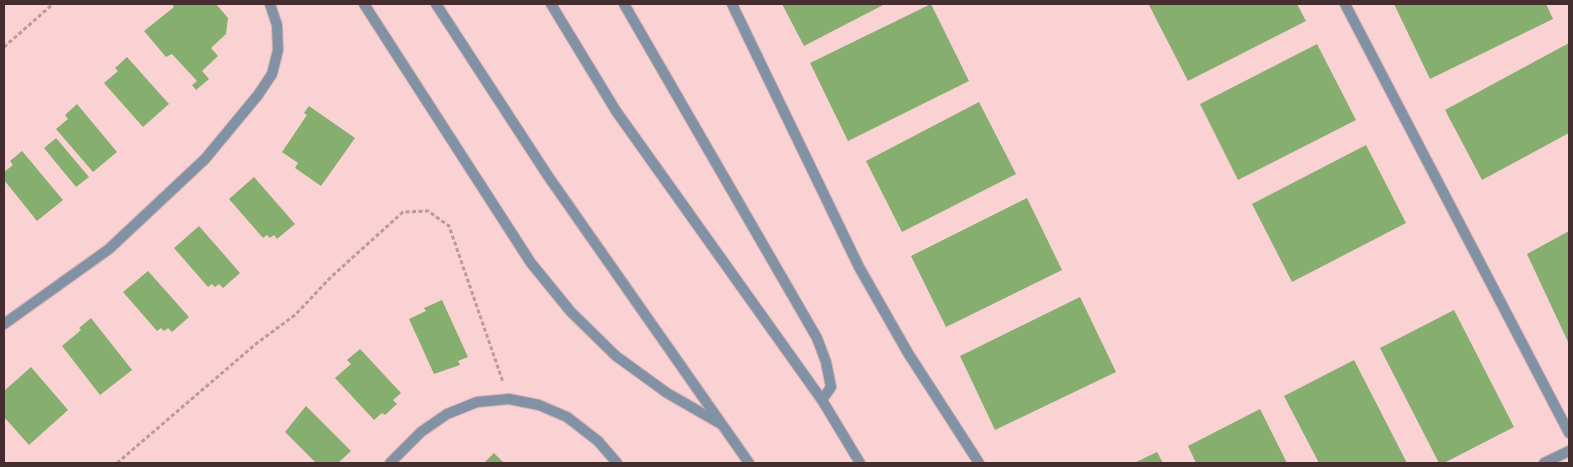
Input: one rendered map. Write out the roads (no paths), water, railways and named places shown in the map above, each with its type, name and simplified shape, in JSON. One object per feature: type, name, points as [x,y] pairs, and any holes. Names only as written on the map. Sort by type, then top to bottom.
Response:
[{"type":"street","points":[[4,324],[110,249],[205,159],[235,124],[272,74],[278,50],[277,25],[270,4]]},
{"type":"street","points":[[364,4],[531,263],[570,312],[616,356],[667,393],[721,424]]},
{"type":"street","points":[[436,4],[548,176],[749,463]]},
{"type":"street","points":[[551,4],[616,111],[822,400],[860,463]]},
{"type":"street","points":[[624,4],[817,338],[826,362],[831,387],[822,400]]},
{"type":"street","points":[[732,4],[859,267],[908,353],[979,463]]},
{"type":"street","points":[[1345,4],[1569,433]]},
{"type":"street","points":[[390,463],[420,432],[447,414],[477,402],[509,399],[539,405],[567,417],[598,441],[617,463]]},
{"type":"street","points":[[1544,463],[1569,451]]}]
